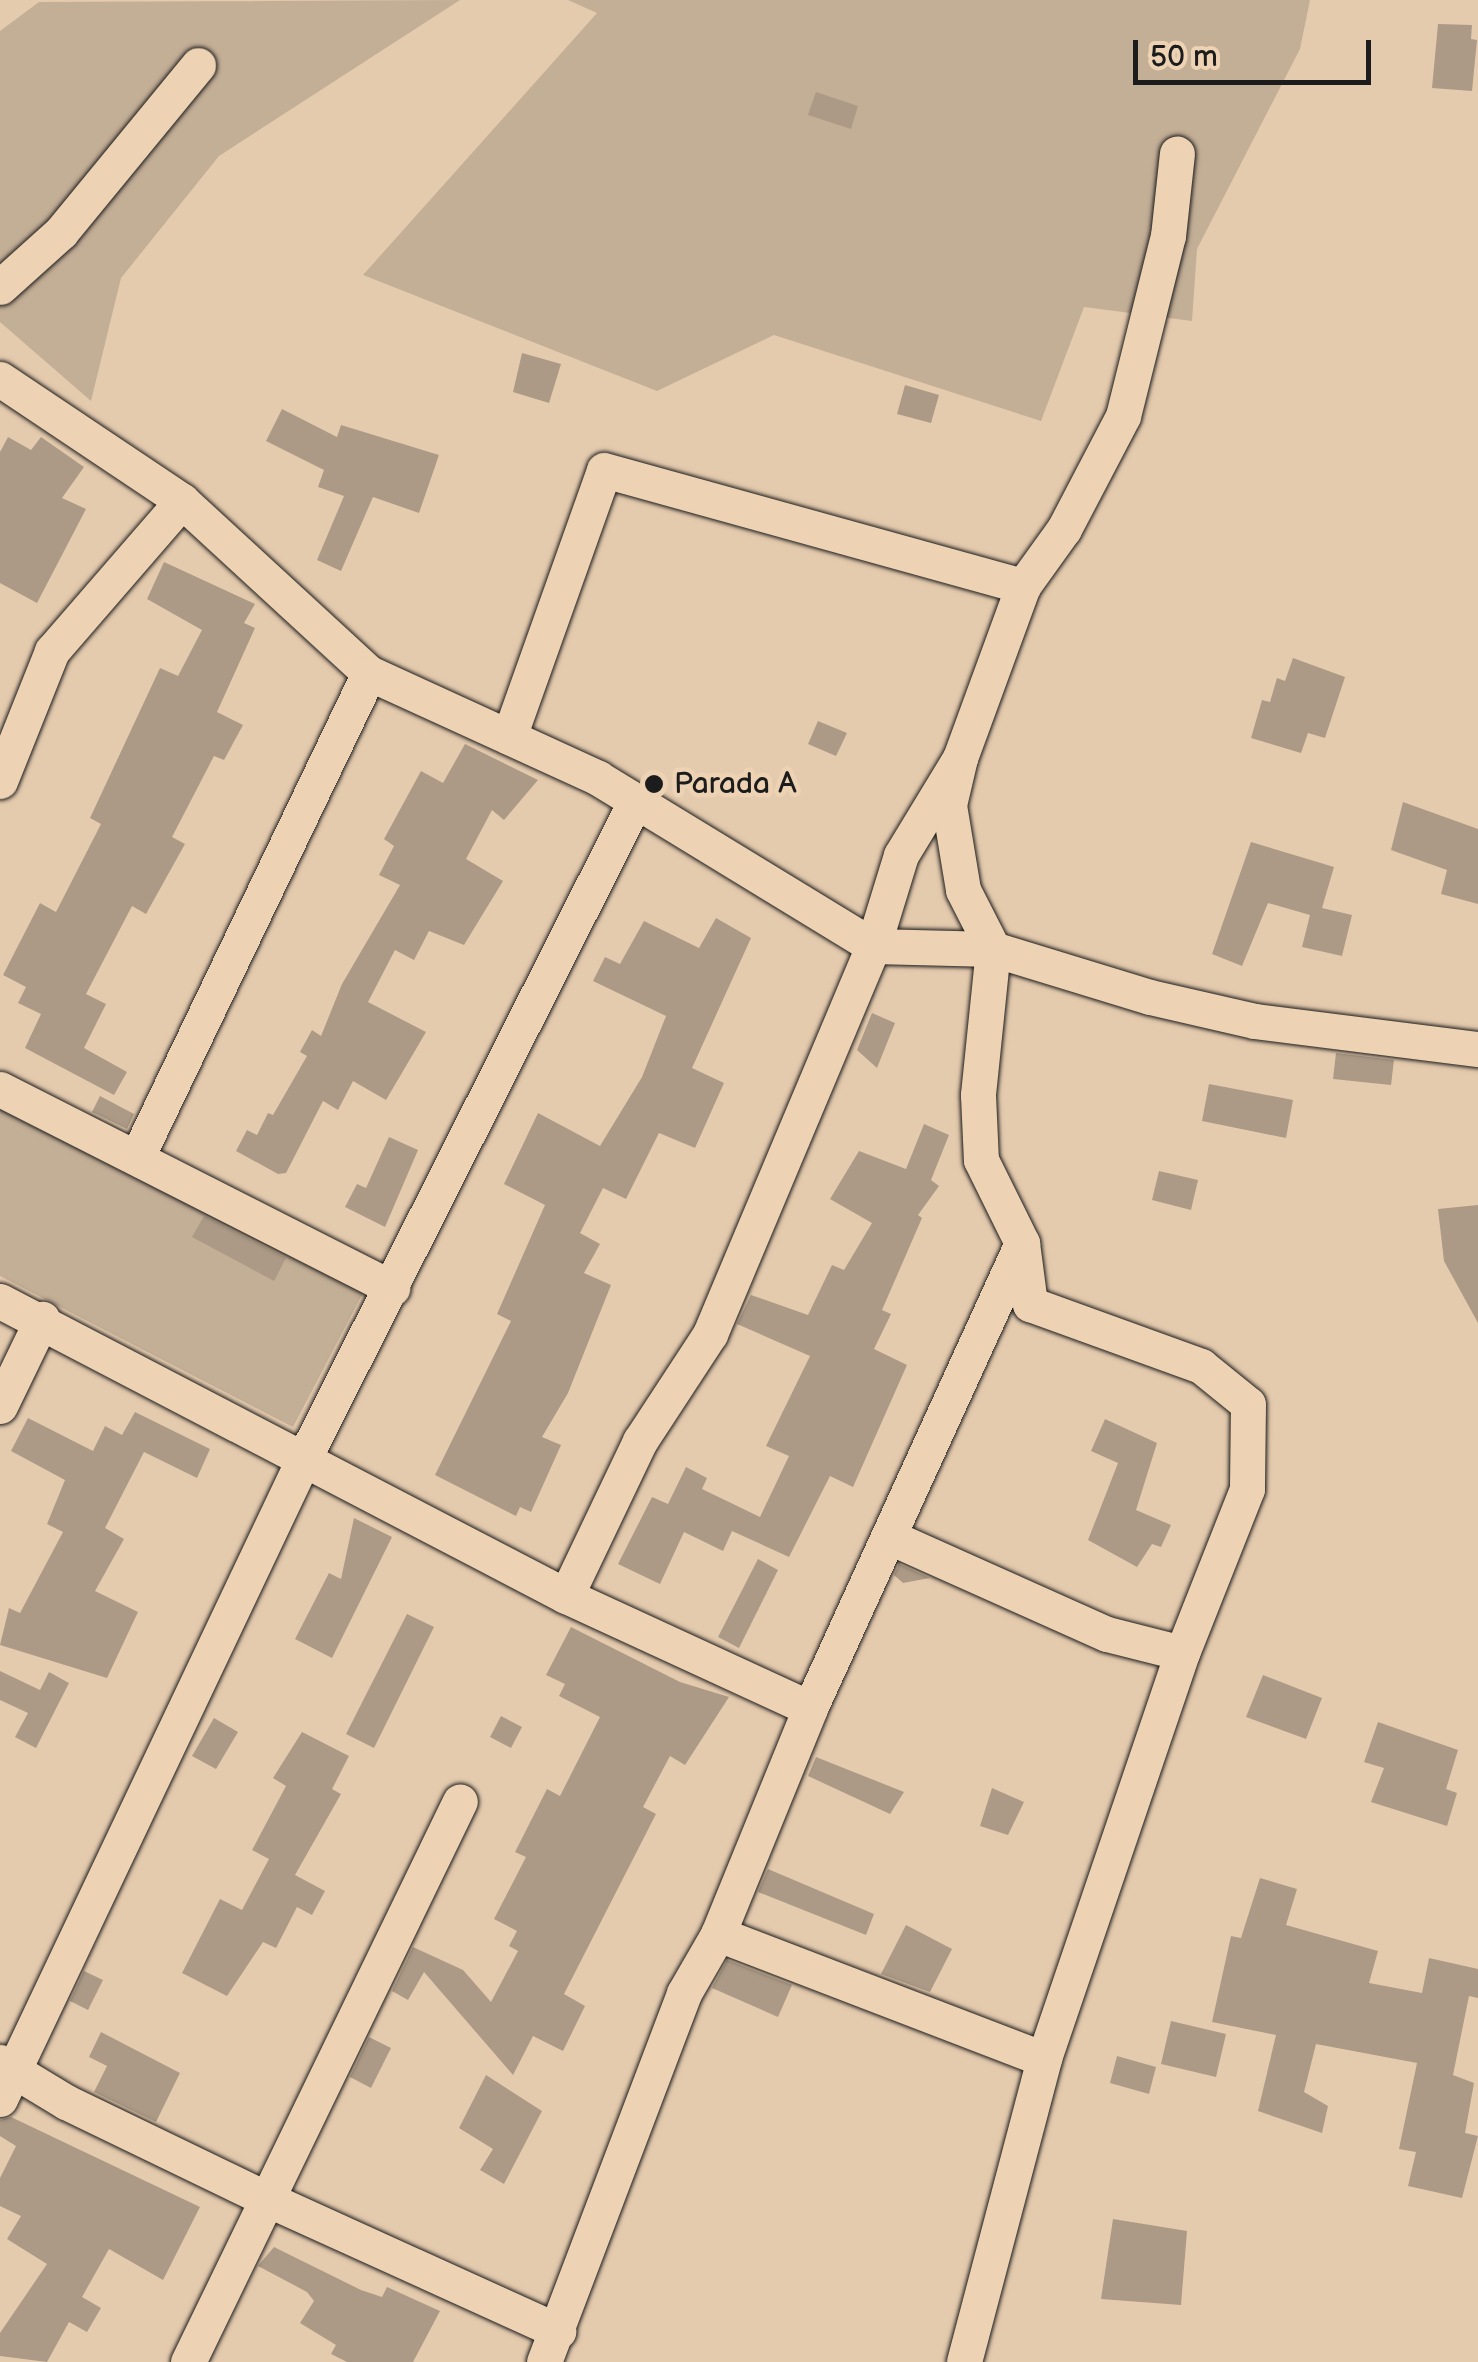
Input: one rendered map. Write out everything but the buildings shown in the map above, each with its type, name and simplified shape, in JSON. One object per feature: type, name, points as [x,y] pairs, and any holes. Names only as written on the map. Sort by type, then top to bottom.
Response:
[{"type":"street","points":[[0,287],[60,232],[198,65]]},
{"type":"street","points":[[964,2362],[1044,2059],[1182,1653],[1248,1489],[1248,1404],[1201,1366],[1030,1304],[1022,1242],[981,1160],[978,1095],[993,948],[963,890],[950,805],[960,758],[1023,586],[1064,529],[1123,416],[1168,236],[1177,153]]},
{"type":"street","points":[[0,379],[182,501],[368,673],[598,778],[634,804],[873,946],[993,948],[1150,997],[1256,1021],[1478,1049]]},
{"type":"street","points":[[509,737],[604,470],[1023,586]]},
{"type":"street","points":[[0,781],[52,652],[182,501]]},
{"type":"street","points":[[138,1155],[368,673]]},
{"type":"street","points":[[566,1596],[640,1442],[710,1334],[873,946],[901,854],[960,758]]},
{"type":"street","points":[[634,804],[302,1460],[5,2077],[66,2102],[267,2200],[551,2346],[684,1993],[718,1934],[810,1708],[892,1538],[1022,1242]]},
{"type":"street","points":[[0,1089],[138,1155],[392,1288]]},
{"type":"street","points":[[0,1301],[42,1318],[302,1460],[566,1596],[810,1708]]},
{"type":"street","points":[[0,1406],[42,1318]]},
{"type":"street","points":[[892,1538],[1107,1634],[1182,1653]]},
{"type":"street","points":[[188,2362],[460,1800]]},
{"type":"street","points":[[718,1934],[1044,2059]]},
{"type":"shaded area","points":[[460,0],[219,156],[121,278],[91,401],[0,322],[0,31],[39,2]]},
{"type":"shaded area","points":[[568,0],[1310,0],[1300,49],[1197,249],[1192,321],[1084,307],[1041,421],[774,335],[657,391],[363,275],[597,13]]},
{"type":"shaded area","points":[[0,1106],[365,1289],[293,1427],[0,1276]]},
{"type":"place","name":"Parada A","points":[[654,784]]}]
